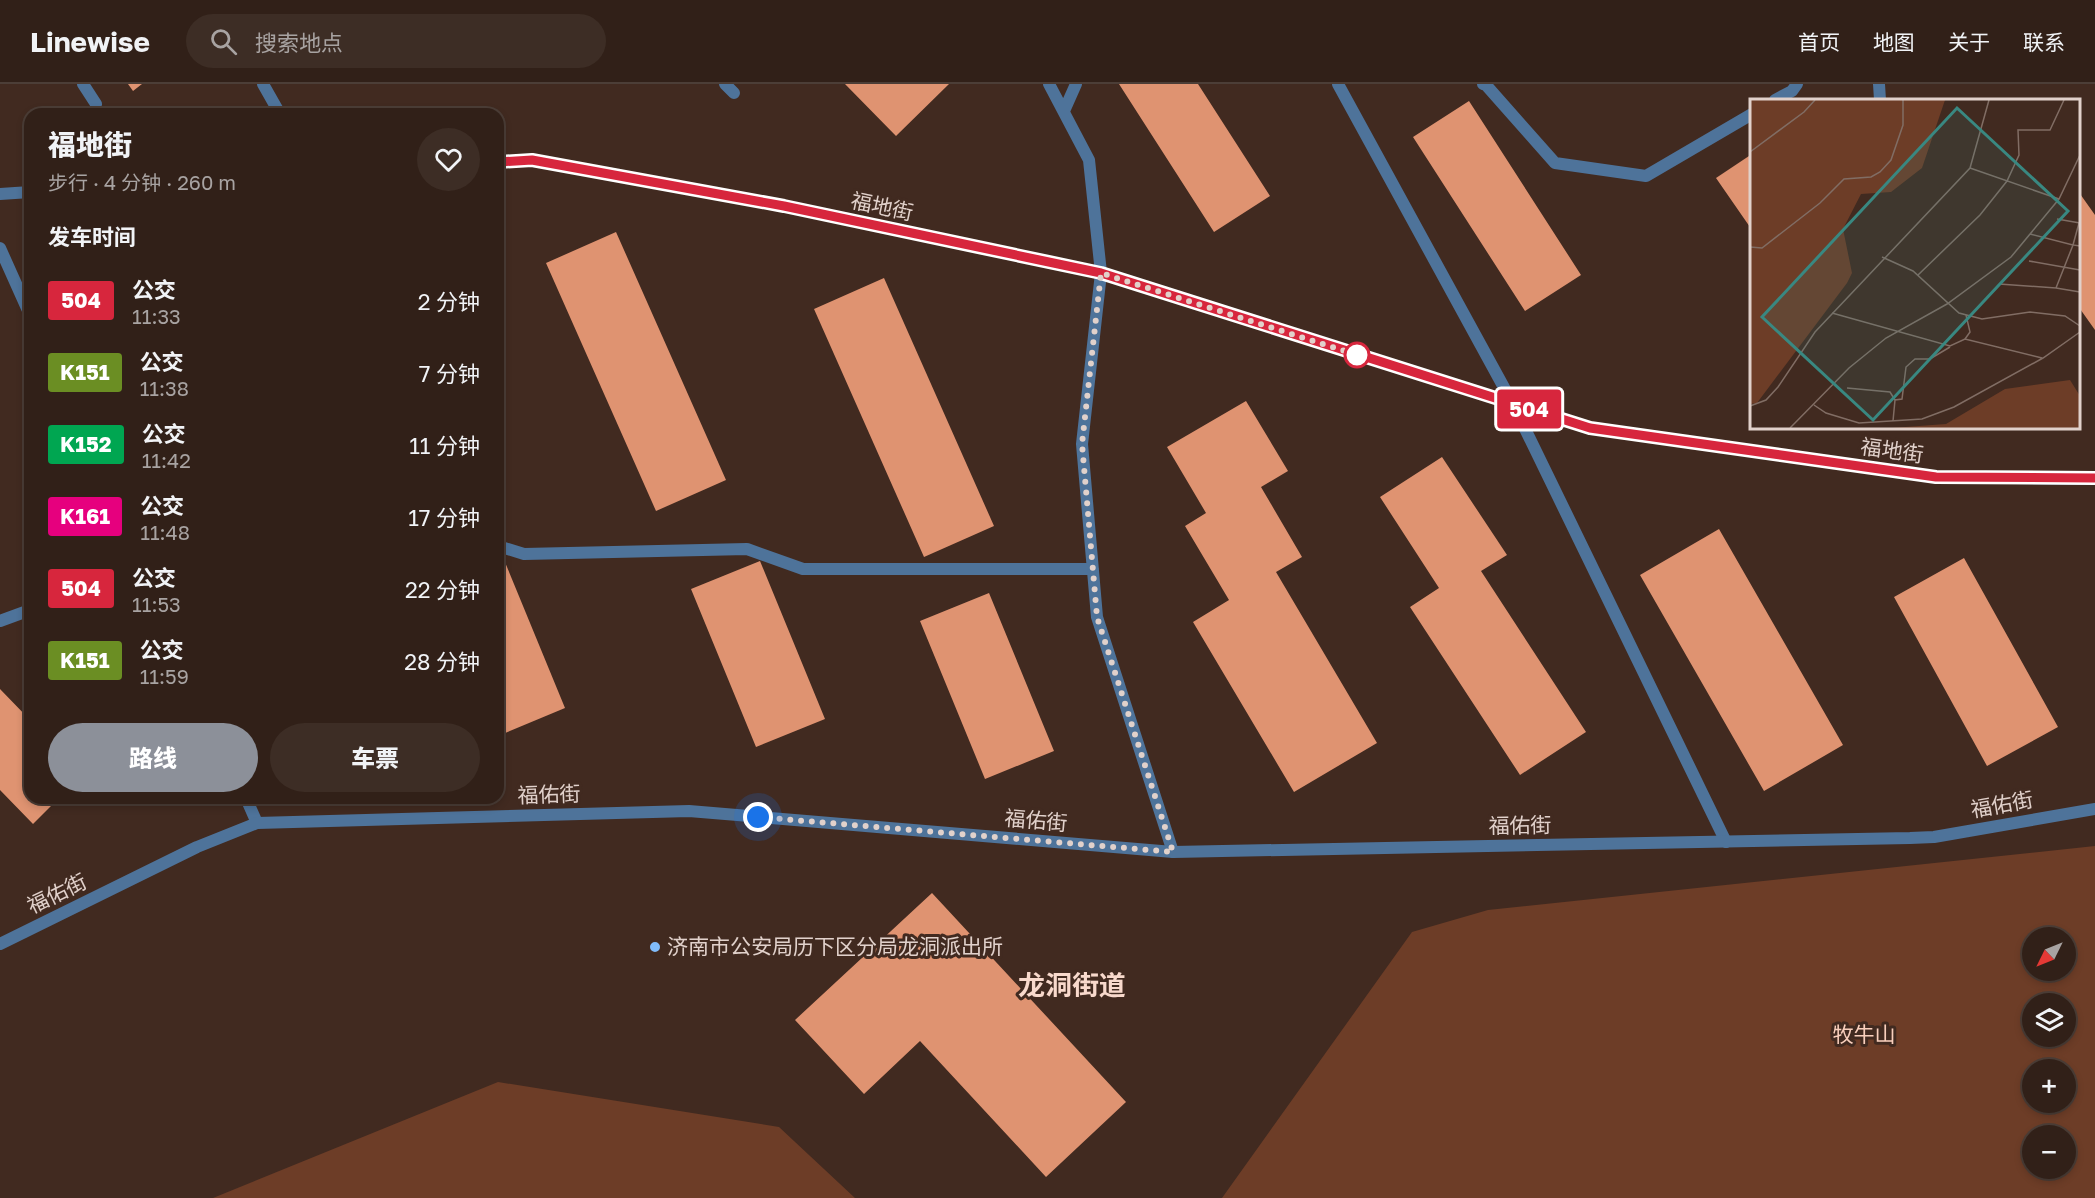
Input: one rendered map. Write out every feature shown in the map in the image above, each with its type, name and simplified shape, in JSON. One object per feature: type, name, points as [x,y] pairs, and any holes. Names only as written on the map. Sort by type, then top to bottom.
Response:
[{"type":"street","points":[[82,84],[96,104]]},
{"type":"street","points":[[263,84],[277,108]]},
{"type":"street","points":[[1049,84],[1089,160],[1101,273],[1082,444],[1097,617],[1173,852]]},
{"type":"street","points":[[1064,111],[1076,84]]},
{"type":"street","points":[[1338,84],[1513,404],[1725,842]]},
{"type":"street","points":[[1483,84],[1555,163],[1646,176],[1750,115]]},
{"type":"street","points":[[1777,99],[1792,91],[1797,84]]},
{"type":"street","points":[[1879,84],[1880,99]]},
{"type":"street","name":"福地街","points":[[504,162],[532,160],[784,206],[1101,273],[1590,428],[1936,477],[2095,478]]},
{"type":"street","points":[[0,194],[24,192]]},
{"type":"street","points":[[0,248],[24,302]]},
{"type":"street","points":[[504,548],[524,554],[747,549],[803,569],[1093,569]]},
{"type":"street","points":[[0,621],[24,612]]},
{"type":"street","points":[[249,804],[257,823]]},
{"type":"street","name":"福佑街","points":[[0,944],[197,847],[257,823],[689,811],[1173,852],[1934,837],[2095,809]]},
{"type":"green space","name":"牧牛山","points":[[2095,846],[2095,1198],[1222,1198],[1412,932],[1488,910]]},
{"type":"green space","points":[[498,1082],[779,1127],[855,1198],[213,1198]]},
{"type":"building","points":[[128,84],[142,84],[133,91]]},
{"type":"building","points":[[845,84],[949,84],[896,136]]},
{"type":"building","points":[[1119,84],[1198,84],[1270,196],[1214,232]]},
{"type":"building","points":[[1469,101],[1581,275],[1525,311],[1413,137]]},
{"type":"building","points":[[1750,155],[1750,227],[1716,178]]},
{"type":"building","points":[[2080,194],[2095,215],[2095,330],[2080,309]]},
{"type":"building","points":[[616,232],[726,480],[656,511],[546,263]]},
{"type":"building","points":[[884,278],[994,526],[924,557],[814,309]]},
{"type":"building","points":[[1246,401],[1288,471],[1261,487],[1302,557],[1276,572],[1377,743],[1294,792],[1193,622],[1229,600],[1185,526],[1206,513],[1167,447]]},
{"type":"building","points":[[1442,457],[1507,555],[1481,571],[1586,732],[1520,775],[1410,607],[1439,588],[1380,497]]},
{"type":"building","points":[[1719,529],[1843,745],[1764,791],[1640,575]]},
{"type":"building","points":[[1964,558],[2058,727],[1987,766],[1894,597]]},
{"type":"building","points":[[504,560],[565,708],[504,733]]},
{"type":"building","points":[[760,561],[825,719],[756,747],[691,589]]},
{"type":"building","points":[[989,593],[1054,751],[985,779],[920,621]]},
{"type":"building","points":[[0,689],[24,714],[24,804],[53,804],[33,824],[0,790]]},
{"type":"building","points":[[932,893],[1126,1102],[1046,1177],[920,1041],[864,1094],[795,1020]]},
{"type":"bus line","name":"504","points":[[504,162],[532,160],[784,206],[1101,273],[1590,428],[1936,477],[2095,478]]},
{"type":"place","name":"济南市公安局历下区分局龙洞派出所","points":[[655,947]]},
{"type":"district","name":"龙洞街道","points":[[1072,986]]},
{"type":"route","points":[[758,817],[1173,852],[1097,617],[1082,444],[1101,273],[1357,355]]}]
